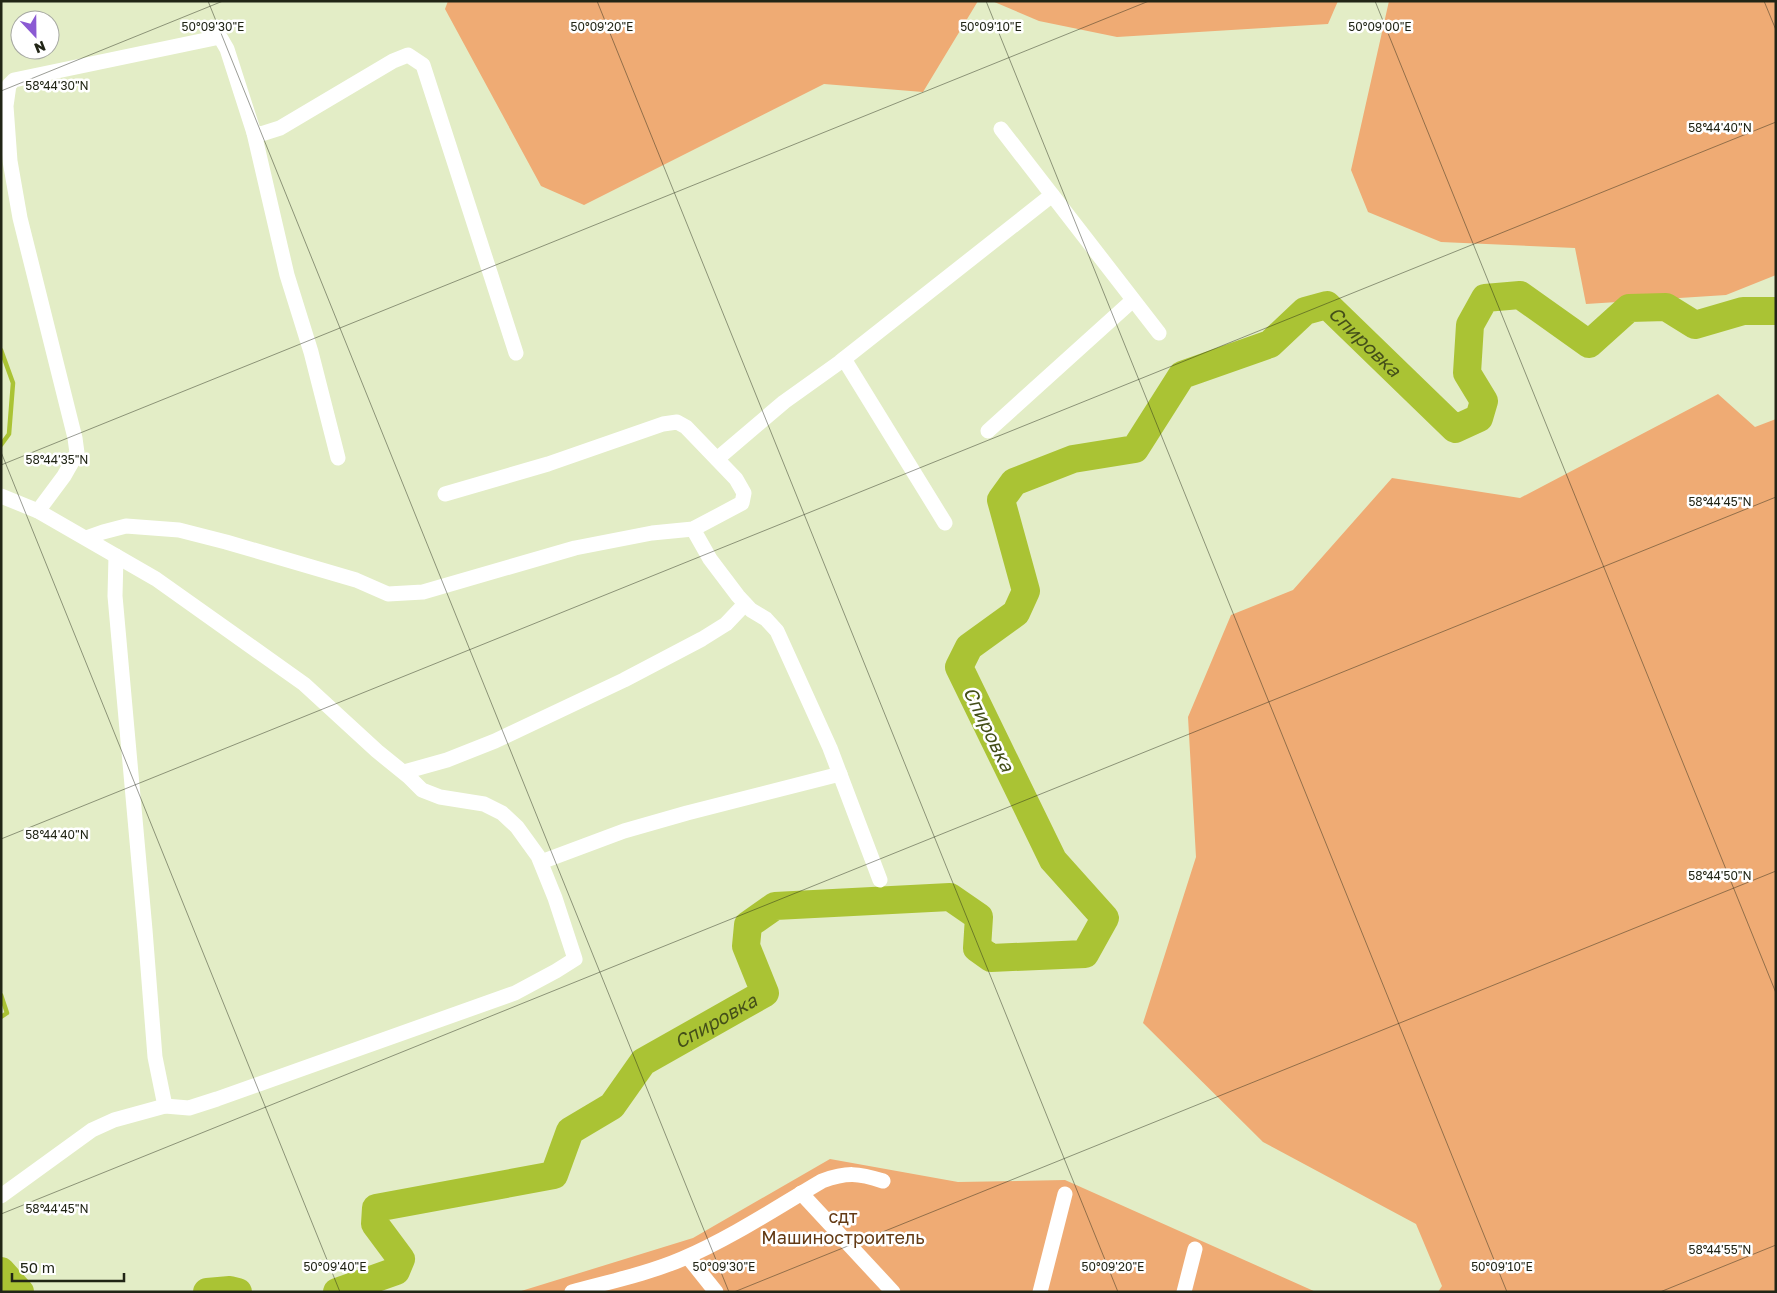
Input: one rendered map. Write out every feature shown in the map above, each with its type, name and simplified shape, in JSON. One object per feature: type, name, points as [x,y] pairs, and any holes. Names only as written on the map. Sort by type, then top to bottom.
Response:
[{"type":"street","points":[[38,511],[64,476],[78,453],[20,218],[10,161],[6,106],[9,85],[14,80],[220,36],[230,58],[254,133],[287,274],[311,352],[338,458]]},
{"type":"street","points":[[254,133],[261,134],[280,128],[394,61],[408,55],[423,66],[516,353]]},
{"type":"street","points":[[1001,129],[1159,333]]},
{"type":"street","points":[[717,459],[784,402],[844,359],[1052,195]]},
{"type":"street","points":[[988,431],[1132,300]]},
{"type":"street","points":[[844,359],[945,523]]},
{"type":"street","points":[[86,538],[126,526],[178,530],[356,580],[388,594],[423,592],[574,548],[652,533],[692,529],[742,504],[744,493],[736,478],[686,427],[676,422],[663,424],[548,464],[446,494]]},
{"type":"street","points":[[1,496],[38,511],[156,579],[304,684],[376,751],[404,772],[422,790],[440,797],[484,804],[502,813],[517,827],[538,856],[555,898],[575,959],[515,993],[217,1099],[189,1108],[165,1106],[114,1120],[92,1130],[1,1196]]},
{"type":"street","points":[[692,529],[710,560],[745,604],[766,619],[777,631],[840,774],[880,880]]},
{"type":"street","points":[[116,556],[115,596],[155,1057],[165,1106]]},
{"type":"street","points":[[404,772],[447,760],[495,742],[536,723],[702,639],[726,624],[745,604]]},
{"type":"street","points":[[541,862],[624,831],[840,774]]},
{"type":"street","points":[[572,1292],[649,1271],[688,1256],[728,1236],[822,1181],[845,1174],[865,1175],[883,1181]]},
{"type":"street","points":[[801,1193],[893,1292]]},
{"type":"street","points":[[1040,1292],[1065,1194]]},
{"type":"street","points":[[1184,1292],[1194,1249]]},
{"type":"street","points":[[688,1256],[716,1292]]},
{"type":"green space","points":[[448,1],[978,1],[923,92],[824,84],[584,205],[541,186],[445,9]]},
{"type":"green space","points":[[992,1],[1338,1],[1328,24],[1117,37],[1039,21]]},
{"type":"green space","points":[[1389,1],[1776,1],[1776,275],[1726,295],[1586,304],[1575,248],[1441,242],[1368,212],[1351,170]]},
{"type":"green space","points":[[1718,394],[1755,427],[1776,419],[1776,1292],[1438,1292],[1442,1286],[1416,1224],[1263,1142],[1143,1023],[1196,857],[1188,717],[1231,615],[1293,590],[1392,478],[1520,498]]},
{"type":"green space","name":"сдт Машиностроитель","points":[[830,1159],[958,1182],[1065,1180],[1316,1292],[518,1292],[693,1238]]},
{"type":"waterway","name":"Спировка","points":[[337,1292],[396,1271],[401,1259],[375,1224],[376,1208],[554,1175],[570,1131],[612,1106],[643,1062],[765,993],[746,946],[748,925],[775,906],[950,897],[979,917],[977,948],[991,958],[1085,954],[1105,918],[1053,860],[959,667],[969,647],[1016,613],[1026,591],[1001,500],[1014,482],[1073,459],[1135,449],[1182,375],[1270,344],[1305,311],[1327,305],[1455,429],[1479,418],[1484,401],[1467,373],[1470,325],[1485,298],[1520,295],[1589,344],[1629,308],[1666,307],[1695,325],[1743,311],[1776,311]]},
{"type":"waterway","points":[[1,350],[13,383],[9,434],[1,445]]},
{"type":"waterway","points":[[1,995],[7,1013],[1,1017]]},
{"type":"waterway","name":"Спировка","points":[[1,1271],[20,1292]]},
{"type":"waterway","name":"Спировка","points":[[207,1292],[230,1290],[238,1292]]}]
